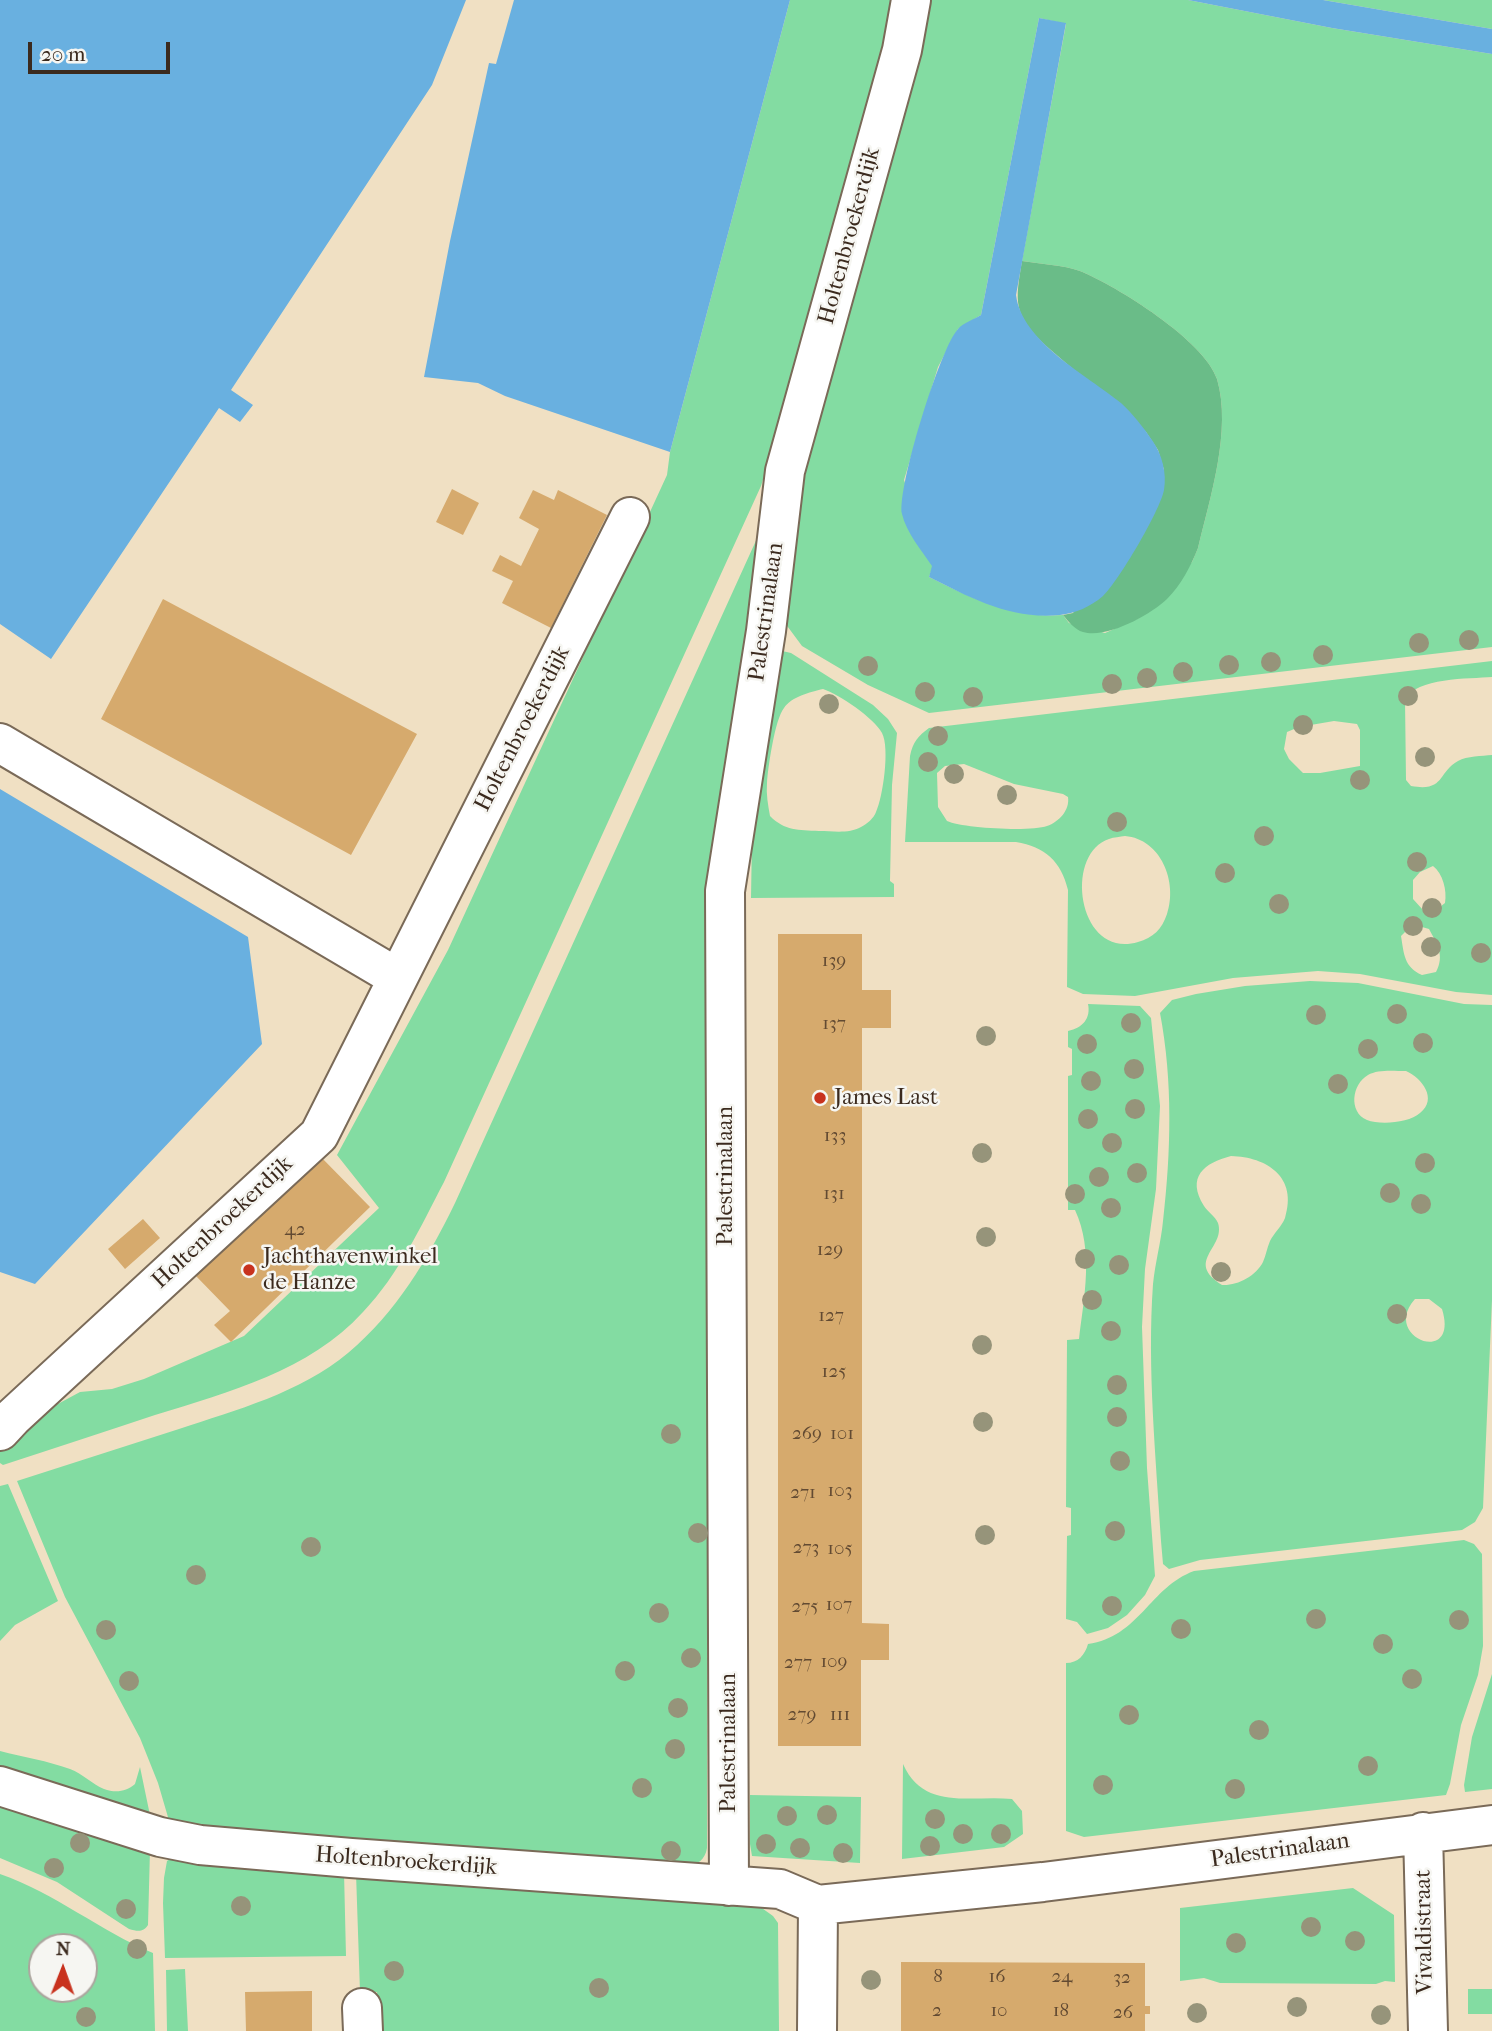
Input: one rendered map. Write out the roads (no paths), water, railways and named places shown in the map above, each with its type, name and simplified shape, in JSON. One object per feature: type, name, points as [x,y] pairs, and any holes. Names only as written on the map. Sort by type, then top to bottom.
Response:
[{"type":"street","name":"Holtenbroekerdijk","points":[[785,471],[902,50],[911,0]]},
{"type":"street","name":"Palestrinalaan","points":[[729,1886],[725,891],[766,631],[785,471]]},
{"type":"street","name":"Holtenbroekerdijk","points":[[0,1432],[13,1417],[319,1135],[630,517]]},
{"type":"street","points":[[0,743],[398,978]]},
{"type":"street","name":"Holtenbroekerdijk","points":[[0,1786],[160,1837],[200,1845],[780,1889],[818,1905]]},
{"type":"street","name":"Palestrinalaan","points":[[818,1905],[1056,1881],[1492,1825]]},
{"type":"street","name":"Vivaldistraat","points":[[1423,1832],[1428,2031]]},
{"type":"street","points":[[817,2031],[818,1905]]},
{"type":"water","points":[[0,0],[466,0],[432,85],[231,390],[253,405],[240,422],[219,408],[51,659],[0,624]]},
{"type":"water","points":[[514,0],[790,0],[670,452],[505,396],[478,383],[424,377],[450,241],[489,63],[496,64]]},
{"type":"water","points":[[1188,0],[1323,0],[1492,29],[1492,54],[1332,28]]},
{"type":"water","points":[[1039,18],[1066,23],[1016,295],[1030,328],[1043,342],[1074,369],[1121,403],[1138,421],[1159,451],[1165,477],[1161,500],[1147,529],[1103,596],[1077,611],[1042,616],[992,606],[929,577],[932,566],[911,534],[902,514],[902,499],[913,449],[941,362],[958,329],[981,315]]},
{"type":"water","points":[[0,789],[248,937],[262,1044],[35,1284],[0,1272]]},
{"type":"place","name":"James Last","points":[[820,1098]]},
{"type":"place","name":"Jachthavenwinkel de Hanze","points":[[249,1270]]}]
